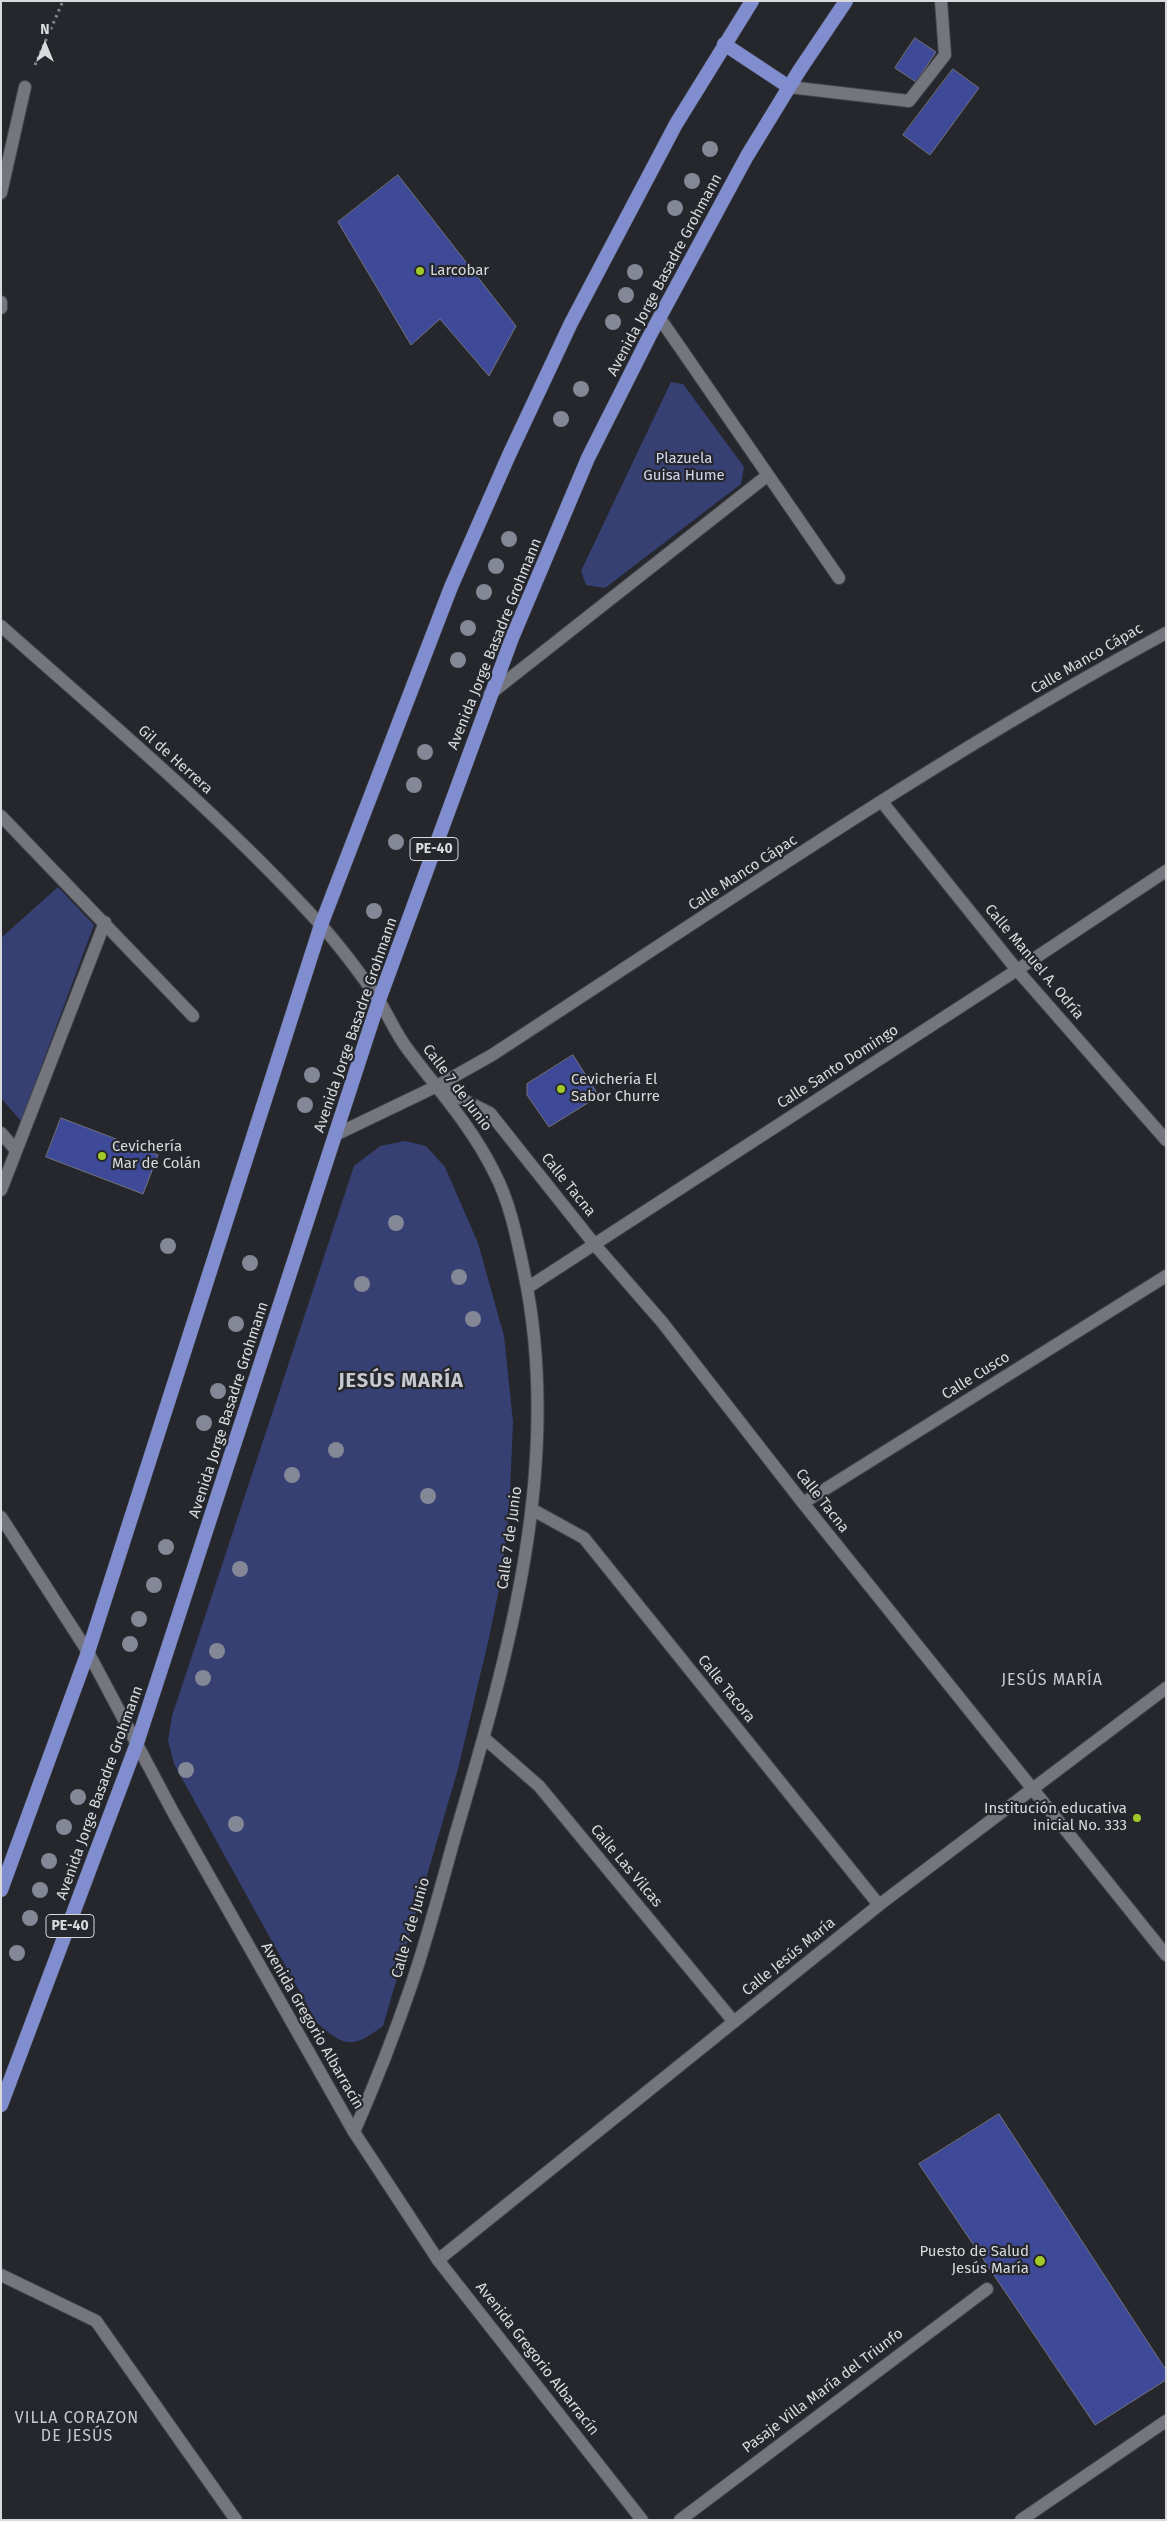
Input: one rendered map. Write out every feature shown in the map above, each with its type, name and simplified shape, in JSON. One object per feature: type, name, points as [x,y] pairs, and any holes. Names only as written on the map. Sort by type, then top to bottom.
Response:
[{"type":"highway","points":[[1,1890],[88,1652],[321,925],[451,587],[509,454],[580,306],[676,124],[752,1]]},
{"type":"highway","name":"Avenida Jorge Basadre Grohmann","points":[[1,2105],[136,1746],[379,1000],[490,694],[588,458],[659,317],[747,156],[789,87],[846,1]]},
{"type":"highway","points":[[724,44],[789,87]]},
{"type":"street","points":[[789,87],[909,101],[945,56],[941,1]]},
{"type":"street","points":[[1,193],[25,88]]},
{"type":"street","points":[[1,302],[1,308]]},
{"type":"street","points":[[659,317],[839,578]]},
{"type":"street","points":[[490,694],[768,475]]},
{"type":"street","name":"Gil de Herrera","points":[[1,626],[208,812],[321,925]]},
{"type":"street","name":"Calle Manco Cápac","points":[[335,1135],[437,1086],[492,1055],[882,802],[1101,668],[1166,633]]},
{"type":"street","name":"Calle Manuel A. Odría","points":[[882,802],[1017,970],[1166,1140]]},
{"type":"street","points":[[1,816],[105,922],[193,1016]]},
{"type":"street","name":"Calle Santo Domingo","points":[[527,1288],[1166,871]]},
{"type":"street","points":[[1,1190],[105,922]]},
{"type":"street","name":"Calle 7 de Junio","points":[[321,925],[379,1000],[405,1047],[473,1134],[497,1176],[516,1234],[535,1342],[537,1439],[533,1510],[510,1633],[484,1738],[413,1982],[382,2067],[354,2132]]},
{"type":"street","name":"Calle Tacna","points":[[437,1086],[490,1113],[595,1245],[662,1322],[803,1503],[1166,1955]]},
{"type":"street","points":[[1,1133],[16,1150]]},
{"type":"street","name":"Calle Cusco","points":[[803,1503],[1166,1276]]},
{"type":"street","name":"Calle Tacora","points":[[533,1510],[584,1538],[879,1905]]},
{"type":"street","name":"Avenida Gregorio Albarracín","points":[[1,1517],[88,1652],[136,1746],[277,1999],[354,2132],[438,2260],[642,2520]]},
{"type":"street","name":"Calle Jesús María","points":[[438,2260],[879,1905],[1166,1688]]},
{"type":"street","name":"Calle Las Vilcas","points":[[484,1738],[539,1786],[734,2022]]},
{"type":"street","points":[[1,2276],[96,2321],[236,2520]]},
{"type":"street","name":"Pasaje Villa María del Triunfo","points":[[680,2520],[986,2289]]},
{"type":"street","points":[[1021,2520],[1166,2421]]},
{"type":"path","points":[[25,88],[63,1]]},
{"type":"green space","name":"Plazuela Guisa Hume","points":[[671,382],[683,384],[744,467],[741,484],[605,588],[586,585],[581,571]]},
{"type":"green space","points":[[58,887],[94,925],[21,1121],[1,1098],[1,938]]},
{"type":"green space","points":[[405,1141],[426,1146],[445,1167],[478,1243],[504,1336],[513,1422],[509,1516],[500,1585],[458,1769],[383,2026],[364,2039],[349,2042],[335,2037],[317,2023],[174,1764],[168,1741],[172,1716],[354,1166],[380,1146]]},
{"type":"building","points":[[915,38],[936,52],[916,82],[895,68]]},
{"type":"building","points":[[953,69],[979,88],[930,155],[903,135]]},
{"type":"building","name":"Larcobar","points":[[398,175],[516,326],[489,376],[440,319],[411,345],[338,222]]},
{"type":"building","name":"Cevichería El Sabor Churre","points":[[573,1055],[599,1096],[549,1127],[527,1095],[527,1084]]},
{"type":"building","name":"Cevichería Mar de Colán","points":[[61,1118],[158,1155],[143,1194],[46,1157]]},
{"type":"building","name":"Puesto de Salud Jesús María","points":[[999,2114],[1166,2370],[1166,2380],[1095,2425],[919,2164]]},
{"type":"place","name":"Larcobar","points":[[420,271]]},
{"type":"place","name":"Cevichería El Sabor Churre","points":[[561,1089]]},
{"type":"place","name":"Cevichería Mar de Colán","points":[[102,1156]]},
{"type":"place","name":"Institución educativa inicial No. 333","points":[[1137,1818]]},
{"type":"place","name":"Puesto de Salud Jesús María","points":[[1040,2261]]},
{"type":"district","name":"JESÚS MARÍA","points":[[401,1381]]},
{"type":"district","name":"JESÚS MARÍA","points":[[1052,1681]]},
{"type":"district","name":"VILLA CORAZON DE JESÚS","points":[[77,2428]]}]
